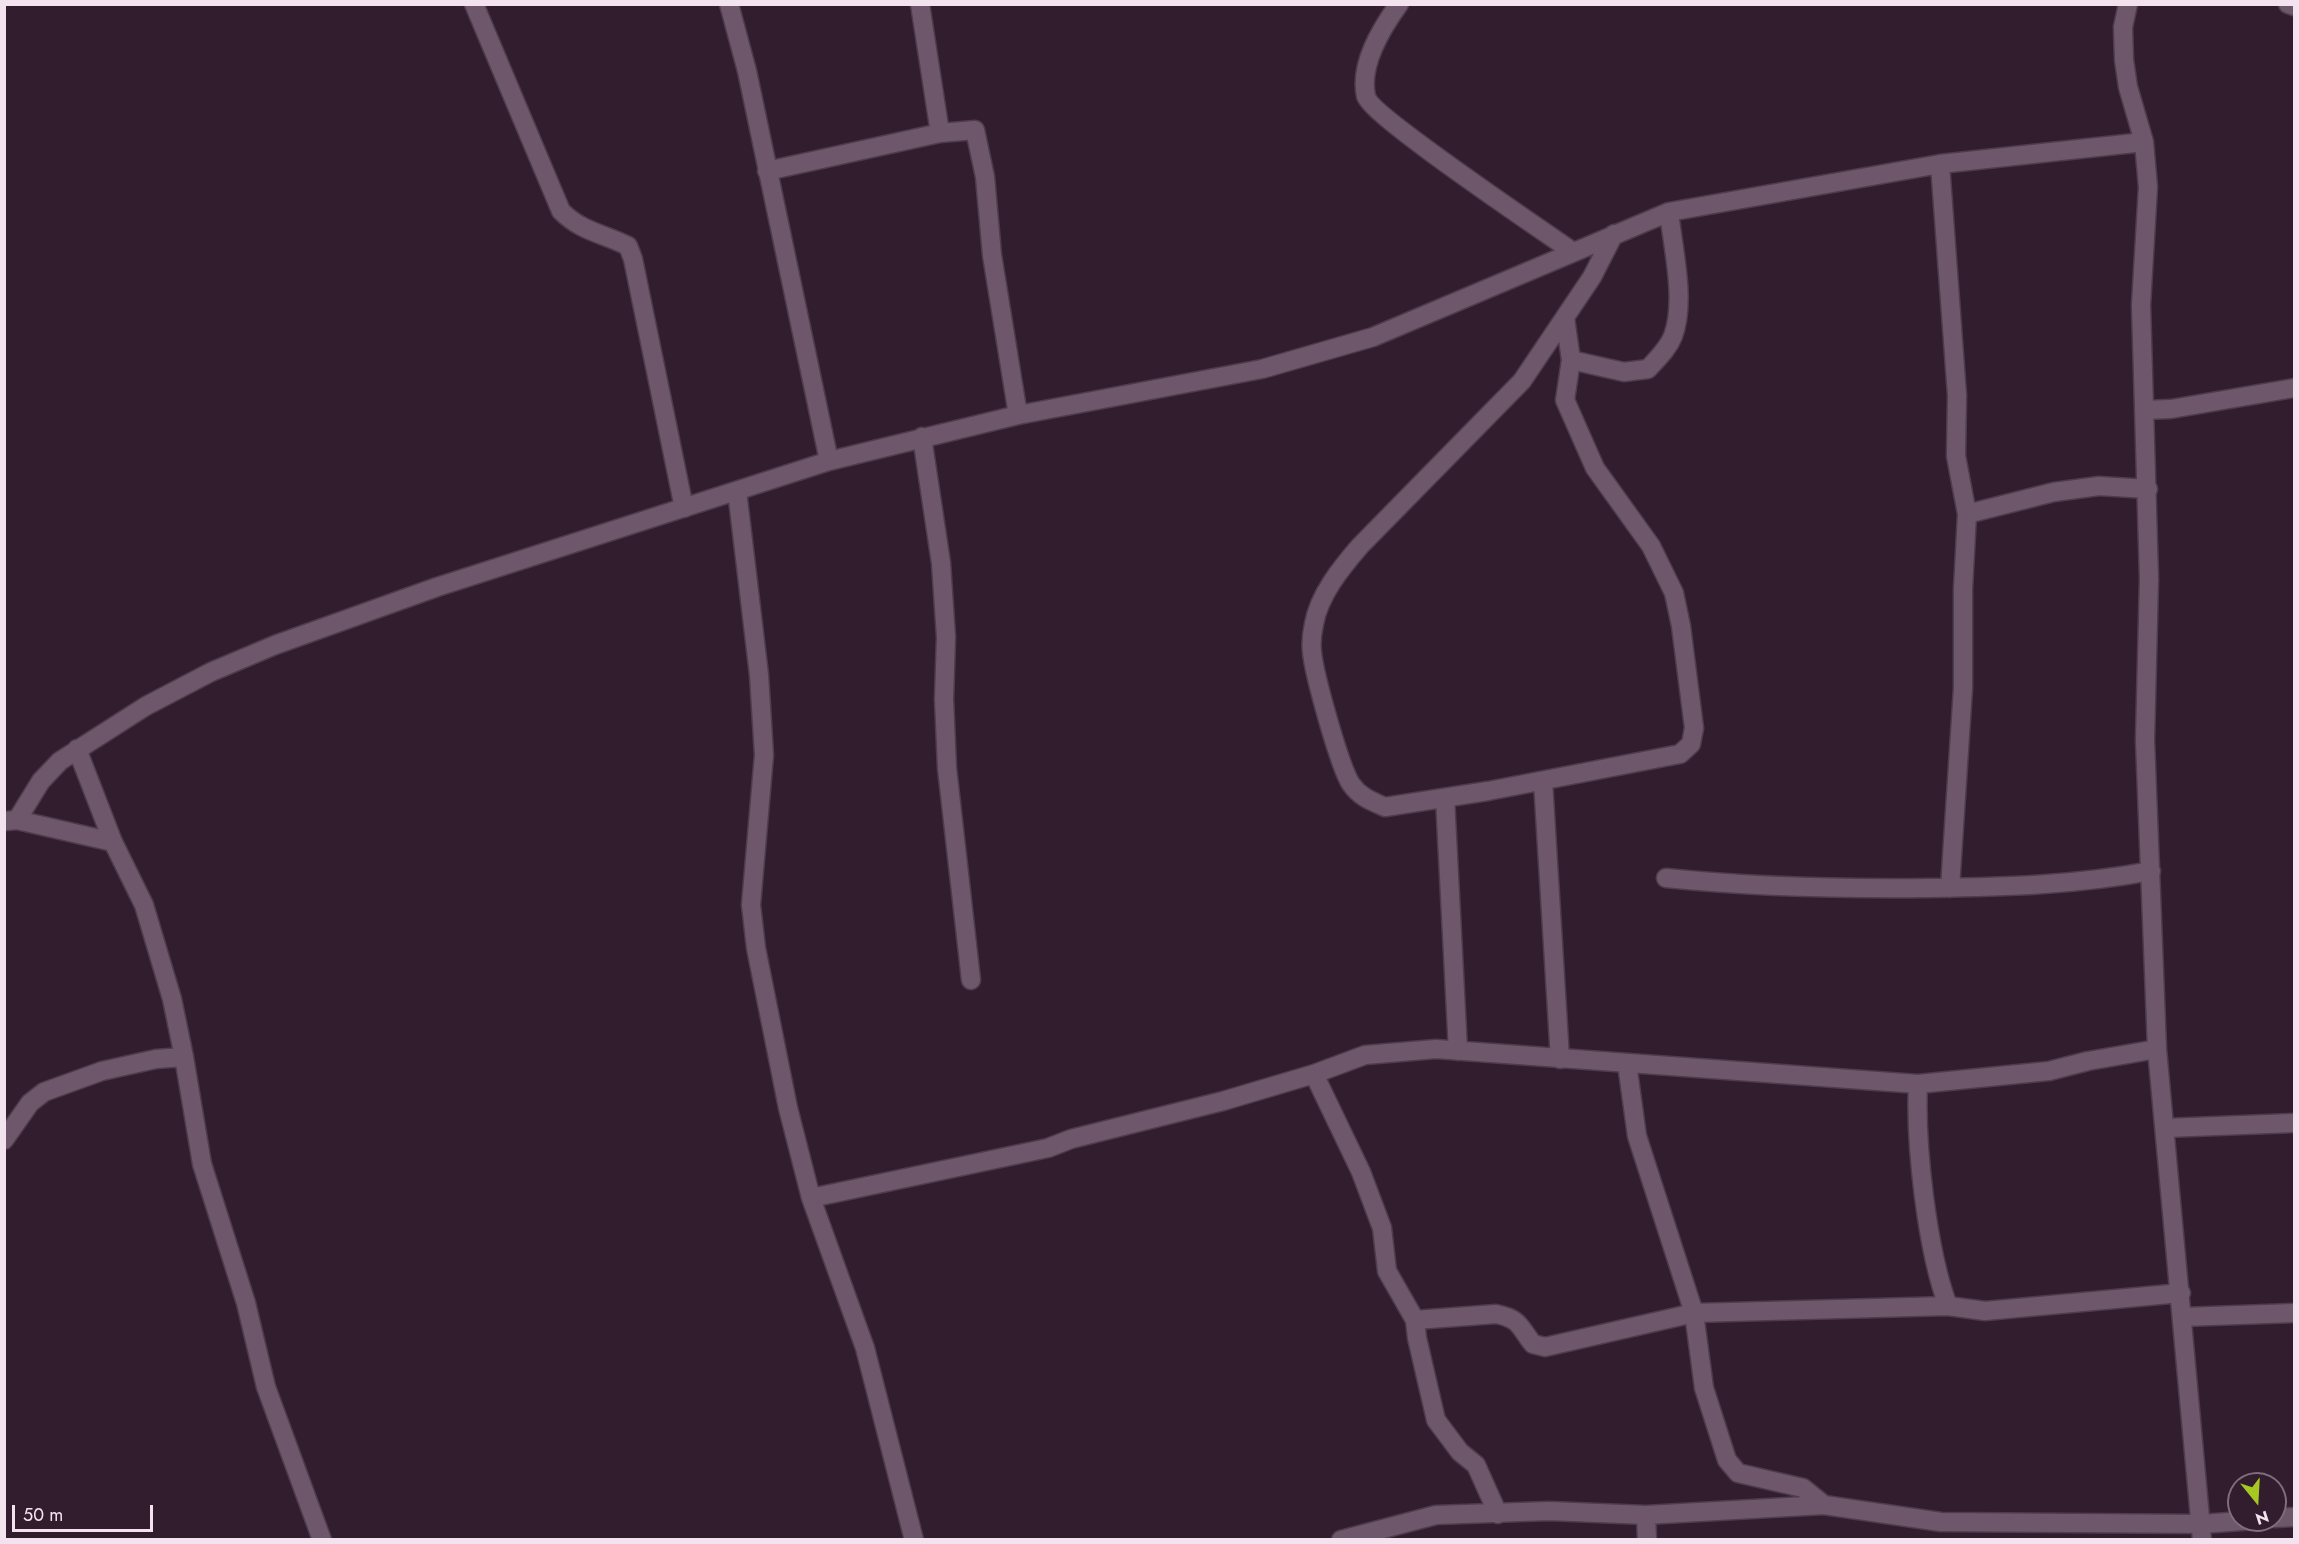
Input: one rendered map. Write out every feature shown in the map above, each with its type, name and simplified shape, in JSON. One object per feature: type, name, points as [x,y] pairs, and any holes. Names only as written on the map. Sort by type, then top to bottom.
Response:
[{"type":"street","points":[[474,4],[561,211],[588,232],[627,246],[633,259],[684,508]]},
{"type":"street","points":[[729,4],[747,71],[829,461]]},
{"type":"street","points":[[920,4],[940,133]]},
{"type":"street","points":[[1399,4],[1378,38],[1364,76],[1366,99],[1380,114],[1426,148],[1574,252]]},
{"type":"street","points":[[2128,4],[2123,27],[2124,60],[2128,87],[2144,142],[2148,186],[2141,305],[2149,579],[2145,740],[2157,1049],[2202,1532]]},
{"type":"street","points":[[2288,4],[2295,6]]},
{"type":"street","points":[[767,171],[940,133],[975,130],[1018,415]]},
{"type":"street","points":[[113,842],[11,820],[40,782],[60,761],[146,706],[211,672],[275,645],[437,587],[829,461],[1018,415],[1262,369],[1373,337],[1669,212],[1940,164],[2144,142]]},
{"type":"street","points":[[1940,164],[1957,395],[1956,456],[1967,514],[1963,589],[1963,687],[1950,888]]},
{"type":"street","points":[[1570,360],[1624,372],[1648,369],[1664,351],[1673,337],[1679,310],[1669,212]]},
{"type":"street","points":[[1565,318],[1570,360],[1565,400],[1591,459],[1651,546],[1674,593],[1681,626],[1694,728],[1691,744],[1680,754],[1543,781],[1385,807],[1364,798],[1350,783],[1328,718],[1312,652],[1314,623],[1340,570],[1491,410],[1522,381],[1592,277],[1614,234]]},
{"type":"street","points":[[2144,410],[2171,410],[2294,391]]},
{"type":"street","points":[[922,438],[941,563],[946,637],[944,699],[947,768],[972,980]]},
{"type":"street","points":[[1967,514],[2054,492],[2088,487],[2148,489]]},
{"type":"street","points":[[737,491],[759,675],[764,755],[751,905],[756,948],[788,1108],[811,1197],[865,1348],[914,1539]]},
{"type":"street","points":[[77,749],[113,842],[144,905],[172,999],[202,1164],[246,1303],[266,1387],[318,1522],[322,1539]]},
{"type":"street","points":[[1543,781],[1560,1059]]},
{"type":"street","points":[[1445,798],[1458,1051]]},
{"type":"street","points":[[1666,878],[1775,888],[2019,888],[2105,880],[2151,871]]},
{"type":"street","points":[[811,1197],[1048,1148],[1071,1139],[1223,1101],[1314,1074],[1365,1054],[1436,1049],[1918,1084],[2049,1071],[2157,1049]]},
{"type":"street","points":[[4,1140],[30,1103],[44,1092],[102,1071],[156,1059],[184,1057]]},
{"type":"street","points":[[1627,1064],[1637,1136],[1694,1313],[1704,1388],[1727,1460],[1738,1473],[1803,1488],[1824,1505]]},
{"type":"street","points":[[1314,1074],[1361,1172],[1375,1209],[1382,1228],[1387,1271],[1415,1320],[1436,1420],[1460,1452],[1476,1465],[1498,1514]]},
{"type":"street","points":[[1918,1084],[1918,1132],[1930,1224],[1948,1306]]},
{"type":"street","points":[[2165,1128],[2295,1122]]},
{"type":"street","points":[[1415,1320],[1497,1314],[1508,1316],[1518,1321],[1533,1344],[1545,1347],[1694,1313],[1948,1306],[1985,1311],[2181,1293]]},
{"type":"street","points":[[2183,1317],[2295,1313]]},
{"type":"street","points":[[1341,1539],[1436,1515],[1549,1510],[1646,1515],[1824,1505],[1941,1522],[2202,1532],[2227,1526]]},
{"type":"street","points":[[1646,1515],[1647,1539]]}]
